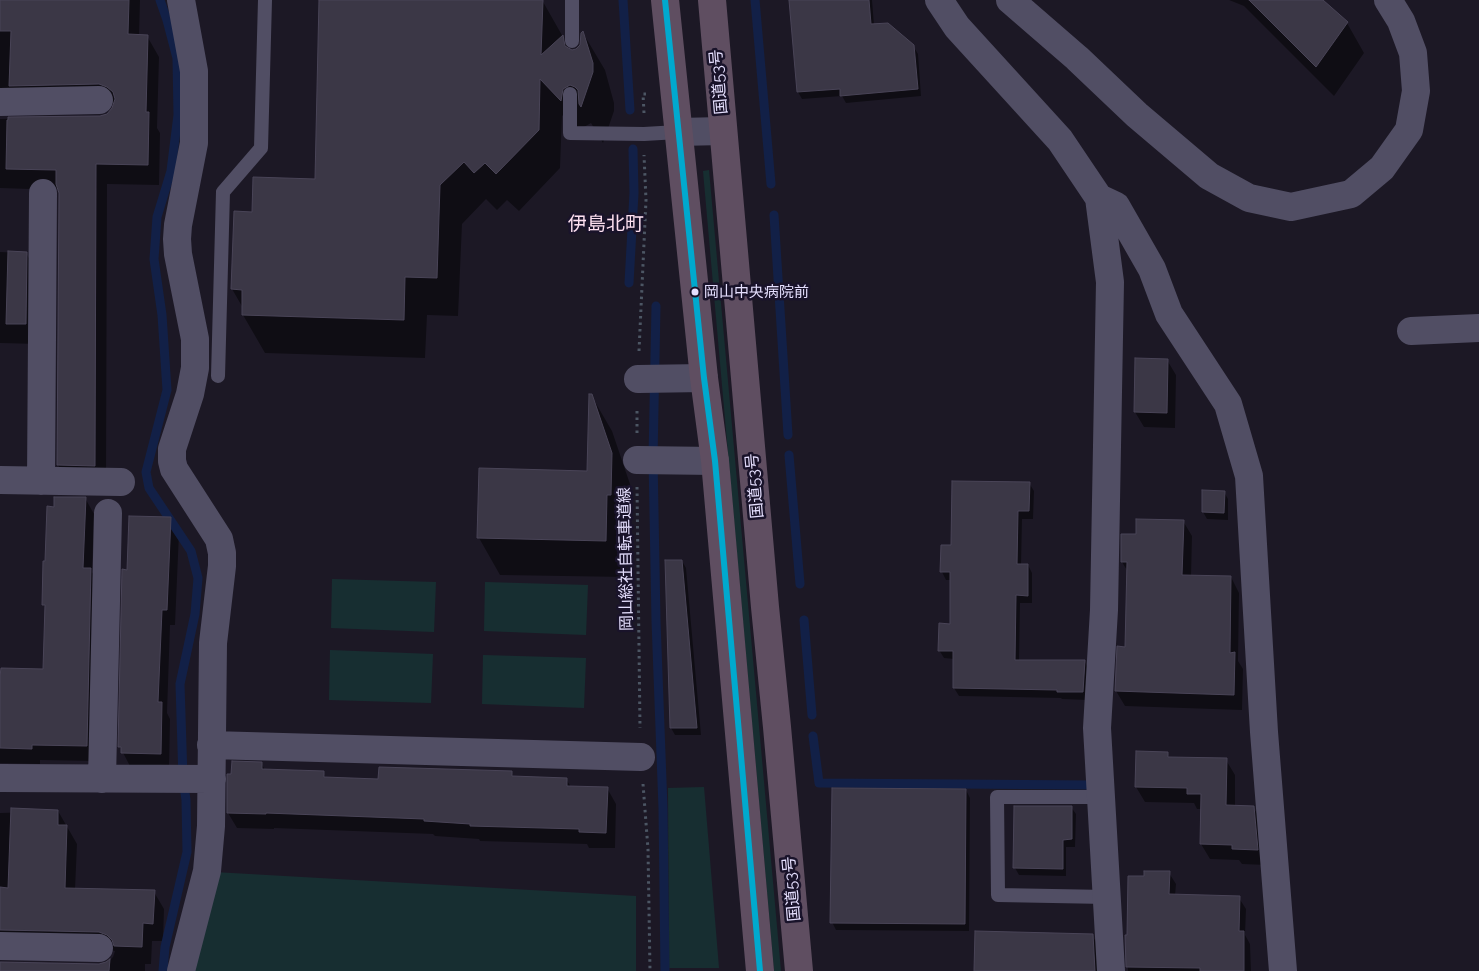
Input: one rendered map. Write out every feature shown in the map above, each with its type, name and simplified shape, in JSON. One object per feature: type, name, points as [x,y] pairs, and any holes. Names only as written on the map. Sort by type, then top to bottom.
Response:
[{"type":"highway","points":[[665,0],[704,378],[715,461],[760,971]]},
{"type":"highway","name":"国道53号","points":[[712,0],[799,971]]},
{"type":"street","points":[[181,0],[194,72],[194,143],[177,239],[178,254],[195,339],[195,368],[190,394],[172,449],[172,461],[174,469],[218,540],[222,552],[222,566],[212,643],[209,779],[211,826],[207,871],[181,971]]},
{"type":"street","points":[[939,0],[957,27],[1060,140],[1099,198],[1110,282],[1104,610],[1097,728],[1111,971]]},
{"type":"street","points":[[1010,0],[1077,58],[1137,115],[1209,176],[1249,198],[1291,207],[1351,194],[1382,168],[1409,130],[1416,91],[1413,53],[1401,21],[1388,0]]},
{"type":"street","points":[[0,102],[99,100]]},
{"type":"street","points":[[678,132],[724,131]]},
{"type":"street","points":[[41,481],[43,193]]},
{"type":"street","points":[[1099,198],[1116,206],[1152,269],[1169,314],[1228,404],[1249,476],[1264,732],[1284,971]]},
{"type":"street","points":[[1411,330],[1479,328]]},
{"type":"street","points":[[648,379],[704,378]]},
{"type":"street","points":[[648,460],[715,461]]},
{"type":"street","points":[[0,480],[121,482]]},
{"type":"street","points":[[102,779],[108,513]]},
{"type":"street","points":[[211,745],[641,758]]},
{"type":"street","points":[[0,778],[209,779]]},
{"type":"street","points":[[0,946],[99,948]]},
{"type":"lane","points":[[218,376],[223,192],[261,148],[265,0]]},
{"type":"lane","points":[[572,0],[572,41]]},
{"type":"lane","points":[[570,94],[570,133],[644,134],[678,132]]},
{"type":"lane","points":[[1102,798],[997,797],[998,895],[1107,897]]},
{"type":"path","points":[[643,94],[644,120]]},
{"type":"path","name":"岡山総社自転車道線","points":[[644,147],[648,460],[641,758],[648,849],[650,971]]},
{"type":"green space","points":[[709,170],[781,971],[774,971],[703,171]]},
{"type":"green space","points":[[332,579],[436,582],[434,632],[331,628]]},
{"type":"green space","points":[[485,582],[588,585],[586,635],[484,631]]},
{"type":"green space","points":[[330,650],[433,654],[431,703],[329,700]]},
{"type":"green space","points":[[483,655],[586,658],[584,708],[482,704]]},
{"type":"green space","points":[[704,787],[719,968],[669,968],[668,788]]},
{"type":"green space","points":[[214,872],[636,896],[636,971],[188,971]]},
{"type":"building","points":[[0,0],[129,0],[128,34],[148,35],[146,112],[149,112],[148,165],[96,164],[95,466],[57,465],[59,193],[56,184],[56,170],[6,169],[7,120],[8,117],[100,116],[107,114],[112,108],[115,99],[113,92],[99,84],[9,86],[11,31],[0,31]]},
{"type":"building","points":[[319,0],[543,0],[541,55],[563,35],[565,46],[572,50],[576,49],[580,45],[581,33],[583,31],[593,63],[593,72],[581,107],[578,90],[575,87],[570,85],[563,89],[561,101],[540,79],[539,130],[496,174],[485,163],[474,173],[464,162],[440,185],[437,278],[405,277],[404,320],[242,315],[242,290],[231,289],[234,211],[252,212],[253,177],[315,179]]},
{"type":"building","points":[[789,0],[869,0],[871,24],[888,23],[914,45],[918,89],[840,96],[840,89],[797,92]]},
{"type":"building","points":[[1249,0],[1323,0],[1348,22],[1316,67]]},
{"type":"building","points":[[8,251],[27,252],[26,324],[6,324]]},
{"type":"building","points":[[1135,358],[1168,359],[1167,413],[1134,412]]},
{"type":"building","points":[[589,394],[592,394],[612,453],[611,495],[607,495],[606,541],[477,538],[479,468],[587,471]]},
{"type":"building","points":[[952,481],[1030,482],[1029,511],[1018,511],[1017,564],[1028,564],[1028,596],[1016,595],[1015,660],[1085,660],[1083,692],[953,688],[953,651],[938,651],[939,623],[950,624],[950,572],[940,572],[941,545],[951,545]]},
{"type":"building","points":[[1202,490],[1225,491],[1224,513],[1202,512]]},
{"type":"building","points":[[54,497],[86,497],[83,568],[91,568],[87,746],[32,745],[32,749],[0,748],[1,668],[43,669],[45,605],[42,605],[43,561],[45,561],[47,506],[54,507]]},
{"type":"building","points":[[129,516],[171,517],[167,610],[162,610],[158,702],[162,702],[161,754],[121,753],[121,747],[118,747],[122,569],[127,570]]},
{"type":"building","points":[[1136,519],[1184,520],[1182,575],[1231,576],[1230,653],[1235,652],[1234,695],[1115,691],[1117,646],[1125,647],[1127,562],[1121,562],[1121,534],[1136,534]]},
{"type":"building","points":[[665,560],[682,560],[697,728],[670,728]]},
{"type":"building","points":[[1136,751],[1168,752],[1168,757],[1227,758],[1226,805],[1254,806],[1258,850],[1232,849],[1232,845],[1200,844],[1201,794],[1187,794],[1187,788],[1135,787]]},
{"type":"building","points":[[232,761],[262,762],[262,769],[324,771],[324,777],[378,779],[379,767],[512,771],[512,776],[567,778],[567,786],[608,787],[606,833],[579,832],[579,829],[470,826],[470,824],[424,821],[424,819],[227,813],[227,774],[231,774]]},
{"type":"building","points":[[832,788],[966,789],[965,924],[830,923]]},
{"type":"building","points":[[1014,806],[1072,806],[1072,839],[1063,840],[1063,869],[1013,868]]},
{"type":"building","points":[[11,808],[58,810],[58,825],[67,825],[65,888],[155,890],[153,924],[143,923],[142,947],[114,946],[112,940],[107,935],[99,932],[0,930],[0,887],[8,888]]},
{"type":"building","points":[[1144,871],[1170,871],[1169,894],[1240,896],[1239,931],[1244,931],[1244,971],[1200,971],[1200,968],[1126,967],[1125,935],[1127,935],[1128,876],[1144,876]]},
{"type":"building","points":[[975,931],[1093,934],[1095,971],[974,971]]},
{"type":"building","points":[[110,959],[109,971],[0,971],[0,962],[99,964]]},
{"type":"waterway","points":[[160,0],[177,58],[178,115],[171,171],[157,217],[154,259],[162,315],[167,390],[146,472],[149,488],[191,551],[198,578],[195,614],[180,684],[187,852],[165,947],[163,971]]},
{"type":"waterway","points":[[623,0],[630,110]]},
{"type":"waterway","points":[[755,0],[771,184]]},
{"type":"waterway","points":[[629,283],[634,193],[633,149]]},
{"type":"waterway","points":[[774,215],[788,435]]},
{"type":"waterway","points":[[656,306],[653,458],[656,621],[663,808],[665,971]]},
{"type":"waterway","points":[[789,455],[800,584]]},
{"type":"waterway","points":[[804,620],[812,715]]},
{"type":"waterway","points":[[813,736],[819,783],[1092,785]]},
{"type":"transit line","points":[[665,0],[704,378],[715,461],[760,971]]},
{"type":"place","name":"岡山中央病院前","points":[[695,292]]},
{"type":"district","name":"伊島北町","points":[[606,224]]}]
